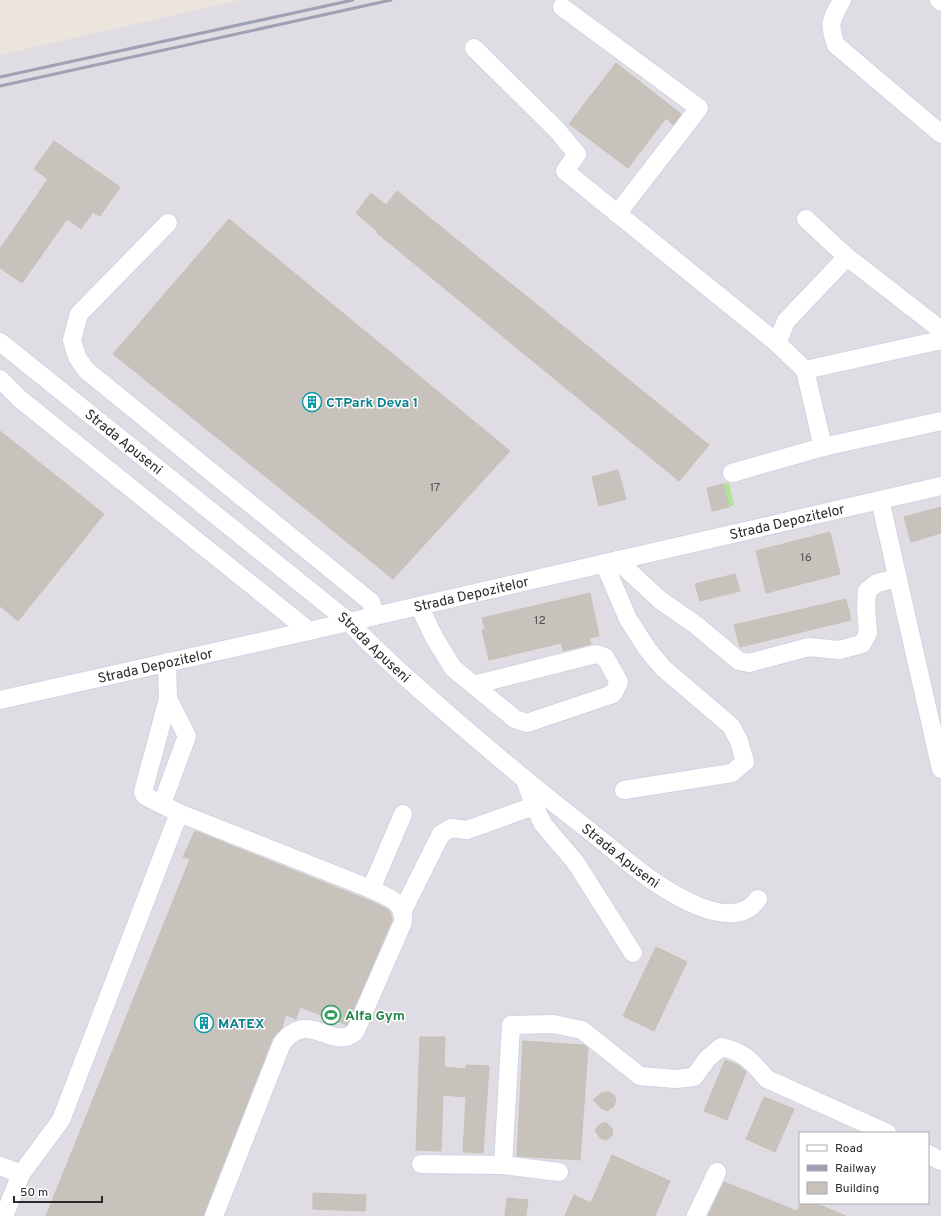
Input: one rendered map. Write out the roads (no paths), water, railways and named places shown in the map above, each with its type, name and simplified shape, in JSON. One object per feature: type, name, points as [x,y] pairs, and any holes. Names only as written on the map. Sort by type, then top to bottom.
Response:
[{"type":"street","points":[[842,0],[833,17],[830,29],[836,45],[941,134]]},
{"type":"street","points":[[562,8],[700,108],[617,214]]},
{"type":"street","points":[[474,48],[556,129],[577,154],[565,171],[777,343],[805,370],[824,446]]},
{"type":"street","points":[[806,219],[847,257],[941,330]]},
{"type":"street","points":[[168,223],[79,314],[72,340],[77,357],[86,370],[371,602],[375,616]]},
{"type":"street","points":[[777,343],[786,321],[847,257]]},
{"type":"street","points":[[805,370],[941,340]]},
{"type":"street","name":"Strada Apuseni","points":[[0,342],[349,622],[380,655],[526,782],[652,881],[683,899],[710,910],[728,913],[746,911],[753,906],[758,899]]},
{"type":"street","points":[[0,379],[20,399],[309,630]]},
{"type":"street","points":[[732,473],[824,446],[941,421]]},
{"type":"street","name":"Strada Depozitelor","points":[[0,700],[349,622],[941,486]]},
{"type":"street","points":[[880,500],[941,769]]},
{"type":"street","points":[[610,562],[696,625],[739,661],[750,663],[809,647],[839,650],[862,644],[868,633],[866,608],[867,591],[877,583],[898,578]]},
{"type":"street","points":[[610,562],[628,619],[648,650],[663,668],[730,726],[739,741],[745,762],[732,773],[624,790]]},
{"type":"street","points":[[419,606],[434,637],[453,668],[473,685],[515,719],[527,723],[613,694],[619,682],[605,657],[596,654],[473,685]]},
{"type":"street","points":[[167,662],[168,699],[143,792],[145,796],[179,813],[371,889],[397,902],[402,912],[403,922],[355,1032],[340,1038],[308,1028],[295,1031],[282,1043],[214,1216]]},
{"type":"street","points":[[162,804],[187,736],[168,699]]},
{"type":"street","points":[[526,782],[534,806],[543,824],[576,863],[633,953]]},
{"type":"street","points":[[402,912],[441,834],[451,828],[468,830],[534,806]]},
{"type":"street","points":[[4,1216],[21,1174],[61,1120],[179,813]]},
{"type":"street","points":[[371,889],[403,814]]},
{"type":"street","points":[[503,1165],[510,1026],[553,1024],[582,1030],[640,1076],[675,1079],[694,1077],[707,1059],[721,1047],[738,1051],[753,1063],[767,1079],[884,1132]]},
{"type":"street","points":[[929,1155],[941,1161]]},
{"type":"street","points":[[421,1164],[503,1165],[559,1172]]},
{"type":"street","points":[[0,1166],[21,1174]]},
{"type":"street","points":[[696,1216],[716,1172]]},
{"type":"railway","points":[[0,77],[353,0]]},
{"type":"railway","points":[[0,86],[391,0]]},
{"type":"place","name":"CTPark Deva 1","points":[[312,402]]},
{"type":"place","name":"Alfa Gym","points":[[331,1015]]},
{"type":"place","name":"MATEX","points":[[204,1023]]}]
